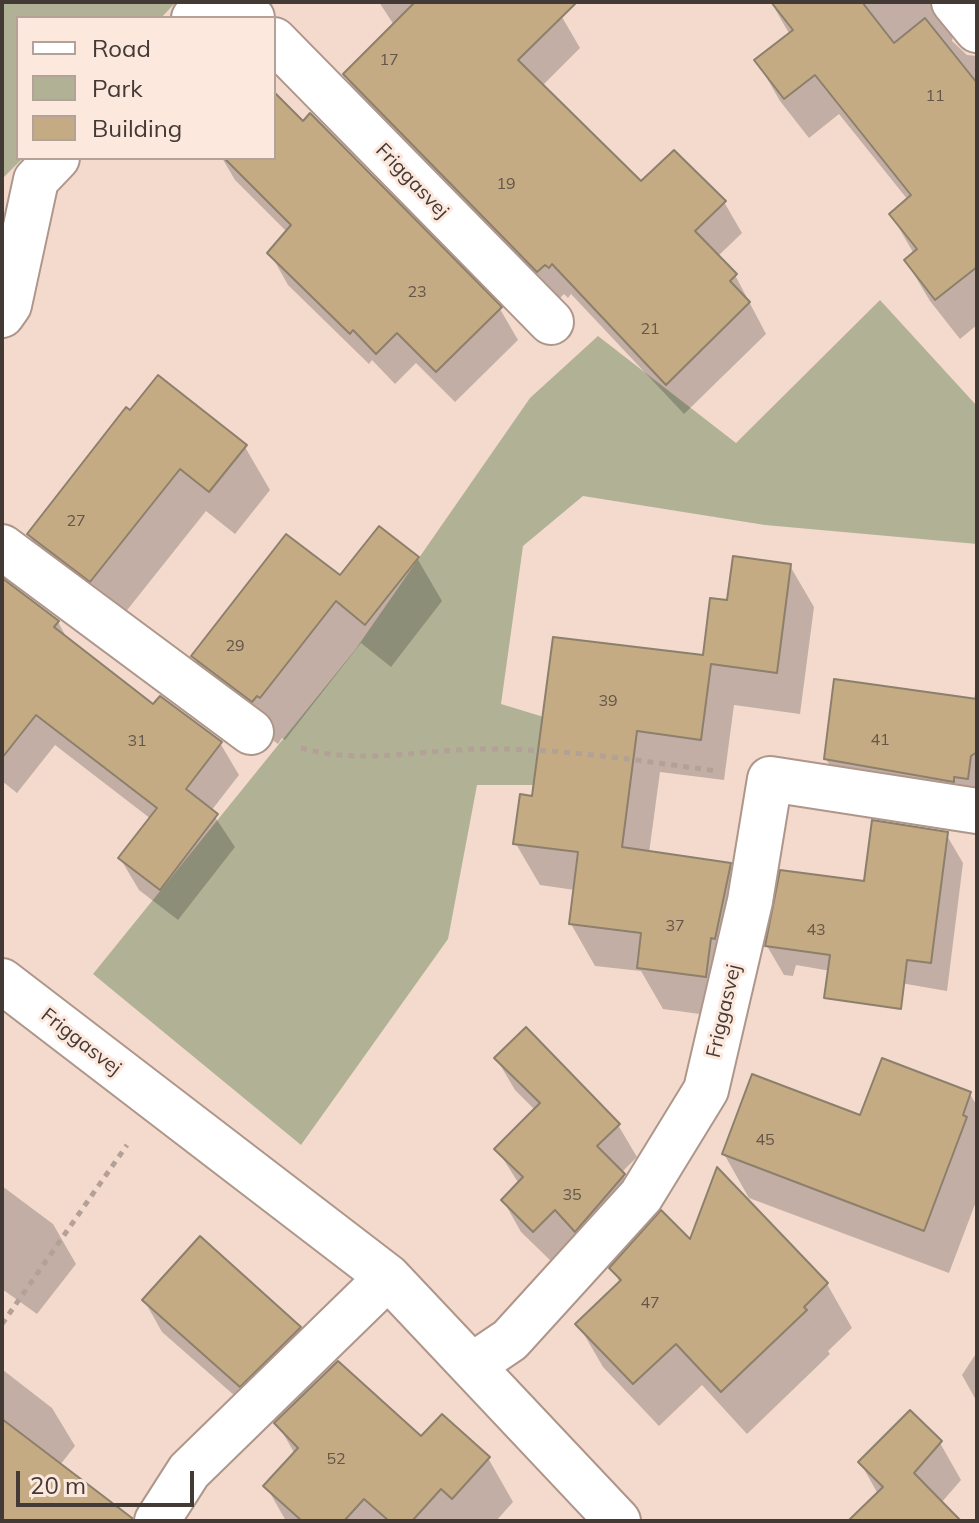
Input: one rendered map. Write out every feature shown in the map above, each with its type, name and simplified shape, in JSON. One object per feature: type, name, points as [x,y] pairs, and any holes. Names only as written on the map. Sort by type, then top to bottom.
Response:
[{"type":"street","points":[[954,2],[977,30]]},
{"type":"street","name":"Friggasvej","points":[[276,42],[551,322]]},
{"type":"street","points":[[2,315],[9,305],[36,180],[55,160]]},
{"type":"street","points":[[2,547],[251,732]]},
{"type":"street","points":[[770,779],[977,811]]},
{"type":"street","name":"Friggasvej","points":[[473,1365],[510,1340],[641,1196],[706,1090],[750,901],[770,779]]},
{"type":"street","name":"Friggasvej","points":[[2,981],[388,1277],[618,1521]]},
{"type":"street","points":[[157,1521],[189,1471],[388,1277]]},
{"type":"path","points":[[251,732],[306,749],[389,758],[489,748],[597,754],[770,779]]},
{"type":"path","points":[[2,1324],[158,1101]]},
{"type":"green space","points":[[2,2],[176,2],[163,16],[16,16],[16,160],[21,160],[2,179]]},
{"type":"green space","points":[[880,300],[977,406],[977,544],[765,525],[583,496],[523,546],[501,704],[616,739],[613,785],[477,785],[448,939],[301,1145],[93,974],[355,650],[530,398],[598,336],[736,443]]},
{"type":"building","points":[[415,2],[577,2],[518,60],[641,181],[674,150],[726,201],[695,231],[737,274],[730,281],[750,302],[666,385],[552,264],[549,268],[545,265],[537,272],[343,74]]},
{"type":"building","points":[[771,2],[862,2],[894,43],[925,18],[977,83],[977,267],[935,300],[904,260],[917,249],[889,214],[911,195],[815,75],[784,99],[754,60],[793,30]]},
{"type":"building","points":[[276,94],[303,121],[310,113],[502,307],[436,372],[397,333],[376,354],[353,330],[350,334],[267,253],[291,225],[226,160],[276,160]]},
{"type":"building","points":[[158,375],[247,445],[209,492],[180,469],[90,582],[27,534],[126,407],[130,410]]},
{"type":"building","points":[[379,526],[419,557],[365,625],[336,601],[260,698],[257,696],[252,702],[191,656],[286,534],[340,575]]},
{"type":"building","points":[[733,556],[791,564],[777,673],[711,664],[701,740],[637,731],[622,847],[731,863],[715,939],[711,938],[706,977],[637,968],[641,933],[569,924],[578,852],[513,844],[520,794],[532,796],[553,637],[703,655],[710,598],[727,600]]},
{"type":"building","points":[[2,578],[59,621],[54,627],[153,704],[160,696],[222,742],[186,789],[218,814],[160,890],[118,858],[157,808],[36,715],[2,758]]},
{"type":"building","points":[[834,679],[977,699],[977,752],[971,756],[968,779],[954,777],[954,782],[824,759]]},
{"type":"building","points":[[872,820],[948,832],[931,963],[907,960],[901,1009],[824,998],[830,955],[765,946],[780,870],[864,881]]},
{"type":"building","points":[[526,1027],[620,1124],[597,1146],[625,1174],[575,1232],[555,1210],[533,1232],[501,1200],[523,1177],[494,1149],[540,1103],[494,1058]]},
{"type":"building","points":[[882,1058],[971,1092],[963,1115],[967,1117],[924,1231],[722,1154],[752,1074],[860,1115]]},
{"type":"building","points":[[717,1167],[828,1283],[804,1307],[807,1310],[721,1392],[676,1344],[633,1384],[575,1324],[621,1280],[609,1268],[661,1210],[690,1239]]},
{"type":"building","points":[[200,1236],[301,1327],[240,1387],[142,1300]]},
{"type":"building","points":[[338,1361],[421,1436],[442,1414],[490,1457],[452,1499],[441,1489],[412,1521],[389,1521],[364,1499],[344,1521],[302,1521],[263,1486],[298,1448],[274,1423]]},
{"type":"building","points":[[910,1410],[942,1441],[914,1473],[961,1521],[848,1521],[883,1487],[858,1462]]},
{"type":"building","points":[[2,1419],[132,1518],[132,1521],[2,1521]]}]
